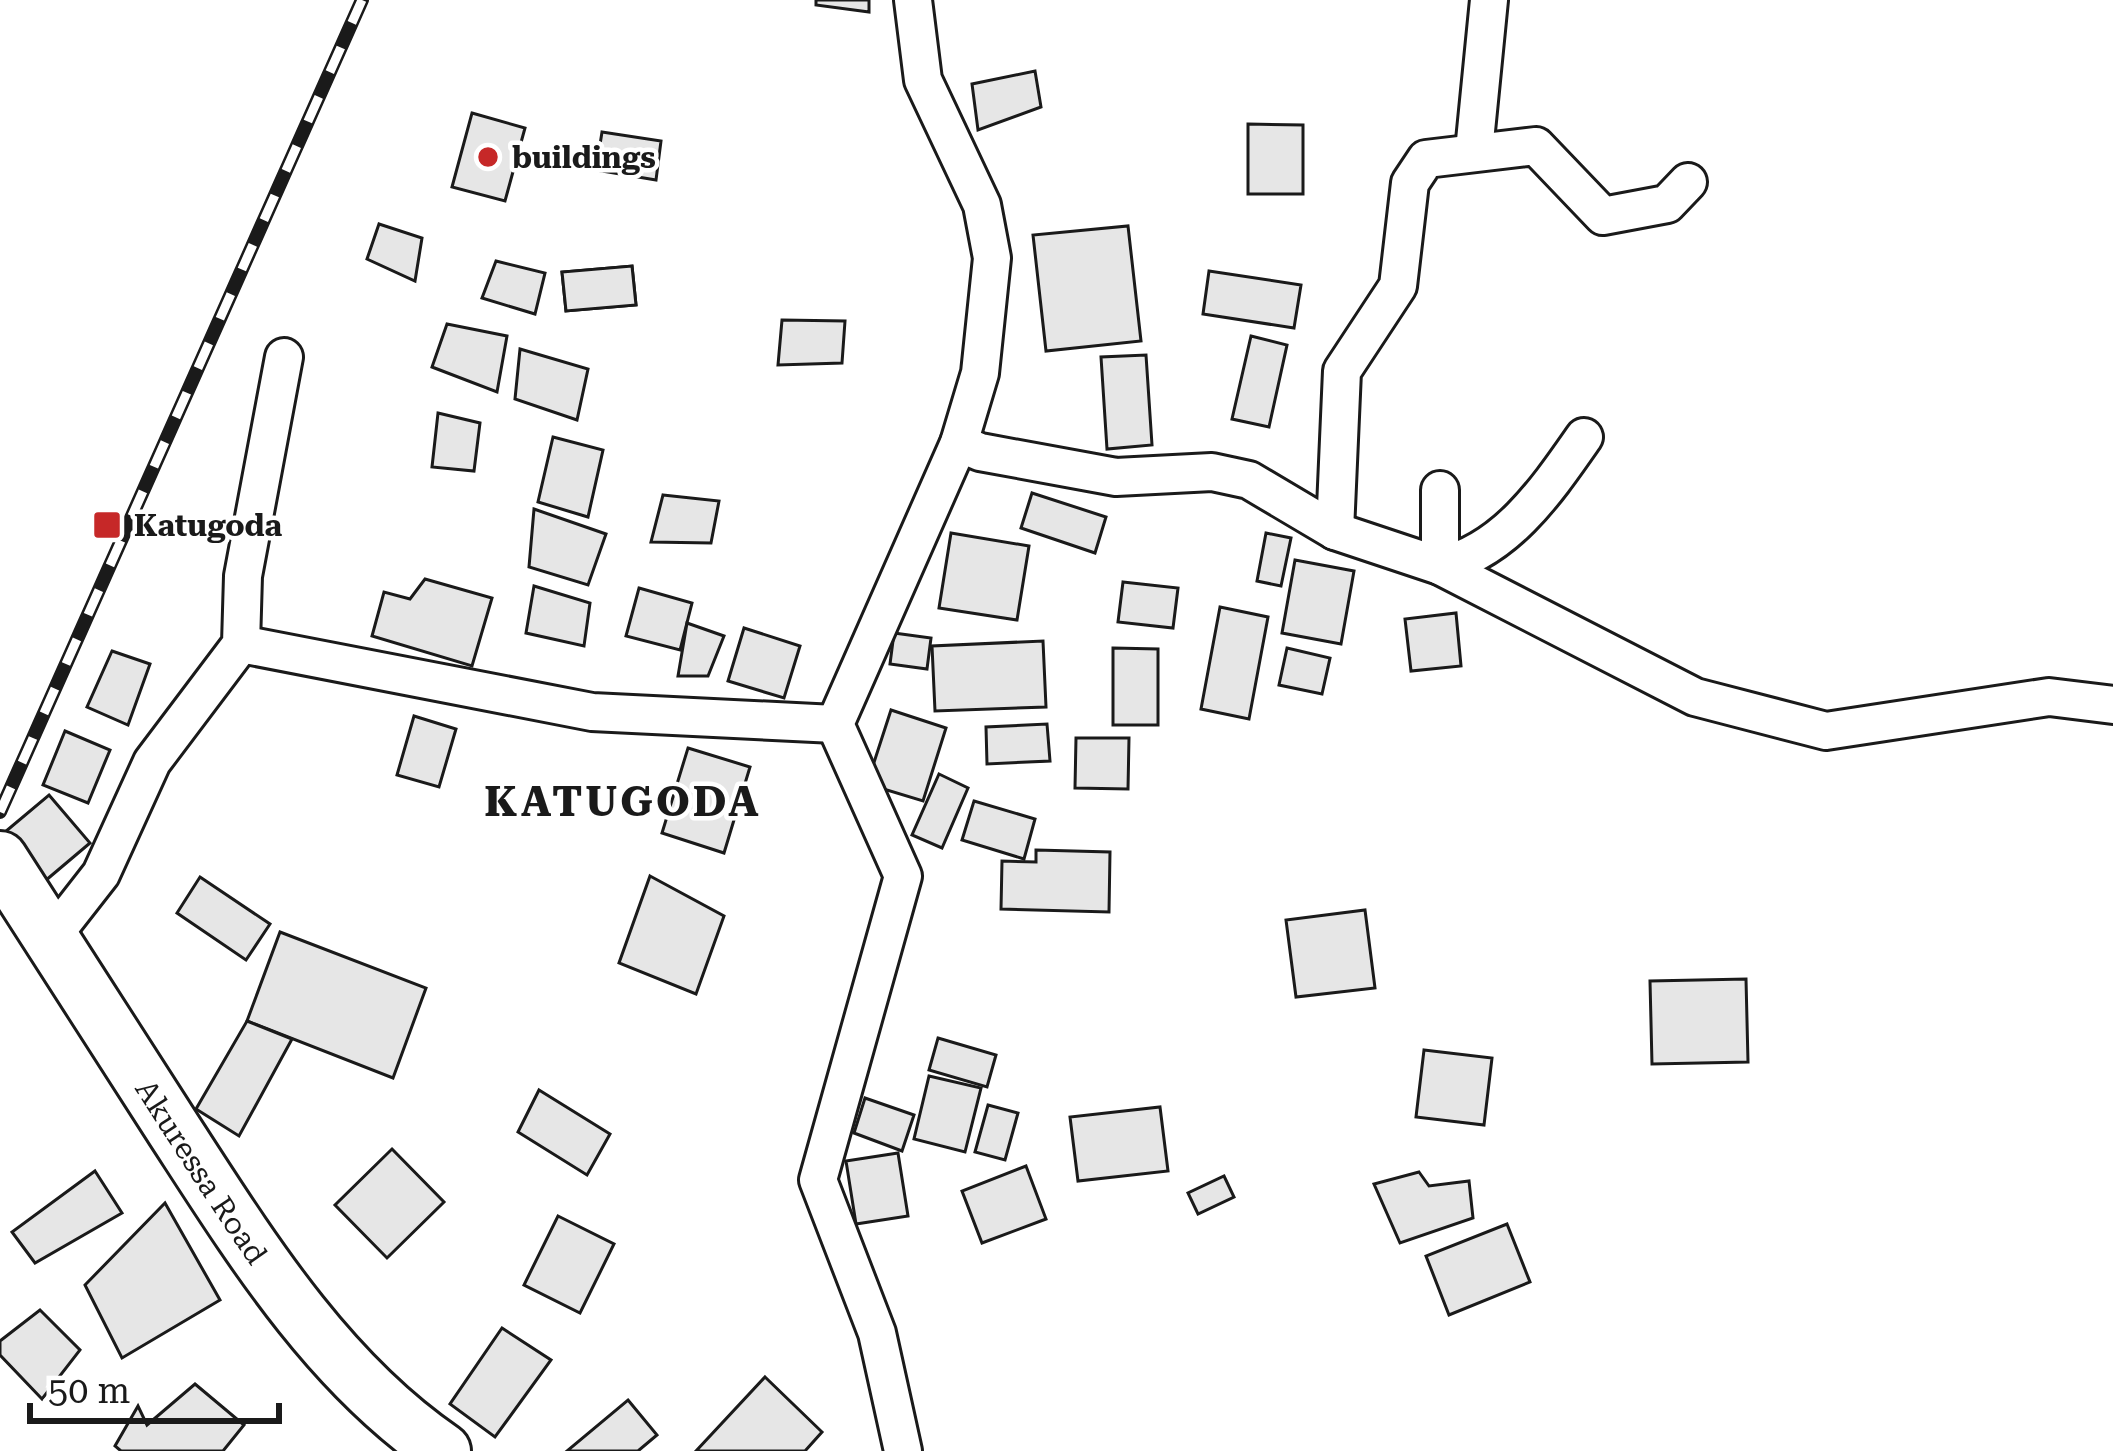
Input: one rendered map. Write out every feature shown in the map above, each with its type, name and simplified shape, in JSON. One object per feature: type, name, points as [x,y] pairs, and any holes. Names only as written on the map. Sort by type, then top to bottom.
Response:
[{"type":"highway","name":"Akuressa Road","points":[[0,859],[216,1196],[311,1328],[368,1393],[443,1451]]},
{"type":"street","points":[[903,1451],[877,1334],[818,1180],[903,876],[835,724],[959,443],[980,373],[992,258],[982,205],[923,80],[914,0]]},
{"type":"street","points":[[1474,151],[1489,0]]},
{"type":"street","points":[[1334,531],[1342,371],[1398,286],[1410,183],[1426,159],[1536,146],[1603,216],[1666,204],[1688,182]]},
{"type":"street","points":[[51,938],[101,874],[152,762],[241,644],[243,576],[284,357]]},
{"type":"street","points":[[1440,566],[1474,559],[1538,503],[1584,437]]},
{"type":"street","points":[[959,443],[980,452],[1116,477],[1212,472],[1249,480],[1334,531],[1440,566],[1695,697],[1826,731],[2049,697],[2113,705]]},
{"type":"street","points":[[1440,490],[1440,566]]},
{"type":"street","points":[[241,644],[592,712],[835,724]]},
{"type":"building","points":[[816,0],[869,0],[869,12],[816,5]]},
{"type":"building","points":[[1035,71],[1041,107],[978,130],[972,84]]},
{"type":"building","name":"buildings","points":[[472,113],[525,128],[505,201],[452,187]]},
{"type":"building","points":[[1248,124],[1303,125],[1303,194],[1248,194]]},
{"type":"building","points":[[602,132],[661,141],[656,180],[596,170]]},
{"type":"building","points":[[379,224],[422,238],[415,281],[367,259]]},
{"type":"building","points":[[1128,226],[1141,341],[1046,351],[1033,235]]},
{"type":"building","points":[[496,261],[545,273],[535,314],[482,298]]},
{"type":"building","points":[[632,266],[636,305],[566,311],[562,272]]},
{"type":"building","points":[[632,266],[636,305],[566,311],[562,272]]},
{"type":"building","points":[[1209,271],[1301,285],[1294,328],[1203,314]]},
{"type":"building","points":[[782,320],[845,321],[842,363],[778,365]]},
{"type":"building","points":[[447,324],[507,336],[497,392],[432,367]]},
{"type":"building","points":[[1251,336],[1287,345],[1269,427],[1232,419]]},
{"type":"building","points":[[520,349],[588,369],[577,420],[515,399]]},
{"type":"building","points":[[1146,355],[1152,445],[1107,449],[1101,357]]},
{"type":"building","points":[[438,413],[480,423],[474,471],[432,467]]},
{"type":"building","points":[[553,437],[603,450],[588,517],[538,502]]},
{"type":"building","points":[[1032,493],[1106,517],[1095,553],[1021,528]]},
{"type":"building","points":[[663,495],[719,501],[711,543],[651,542]]},
{"type":"building","points":[[534,509],[606,534],[588,585],[529,567]]},
{"type":"building","points":[[951,533],[1029,546],[1017,620],[939,608]]},
{"type":"building","points":[[1266,533],[1291,538],[1281,586],[1257,581]]},
{"type":"building","points":[[1295,560],[1354,571],[1341,644],[1282,633]]},
{"type":"building","points":[[425,579],[492,598],[472,666],[372,636],[384,592],[410,599]]},
{"type":"building","points":[[1123,582],[1178,588],[1173,628],[1118,622]]},
{"type":"building","points":[[534,586],[590,603],[584,646],[526,633]]},
{"type":"building","points":[[639,588],[692,603],[680,650],[626,636]]},
{"type":"building","points":[[1220,607],[1268,617],[1249,719],[1201,709]]},
{"type":"building","points":[[1456,613],[1461,666],[1411,671],[1405,619]]},
{"type":"building","points":[[687,623],[724,636],[708,676],[678,676]]},
{"type":"building","points":[[744,628],[800,646],[784,698],[728,681]]},
{"type":"building","points":[[894,633],[931,638],[927,669],[890,664]]},
{"type":"building","points":[[1043,641],[1046,707],[935,711],[932,646]]},
{"type":"building","points":[[1113,648],[1158,649],[1158,725],[1113,725]]},
{"type":"building","points":[[1287,648],[1330,658],[1322,694],[1279,685]]},
{"type":"building","points":[[112,651],[150,664],[128,725],[87,707]]},
{"type":"building","points":[[891,710],[946,728],[923,801],[867,784]]},
{"type":"building","points":[[414,716],[456,729],[439,787],[397,775]]},
{"type":"building","points":[[1047,724],[1050,761],[987,764],[986,727]]},
{"type":"building","points":[[65,731],[110,750],[88,803],[43,785]]},
{"type":"building","points":[[1076,738],[1129,738],[1128,789],[1075,788]]},
{"type":"building","points":[[688,748],[750,767],[724,853],[662,833]]},
{"type":"building","points":[[939,774],[968,788],[942,848],[912,835]]},
{"type":"building","points":[[49,795],[90,843],[45,881],[5,832]]},
{"type":"building","points":[[974,801],[1035,819],[1024,859],[962,840]]},
{"type":"building","points":[[1036,850],[1110,852],[1109,912],[1001,909],[1002,861],[1036,862]]},
{"type":"building","points":[[650,876],[724,916],[696,994],[619,963]]},
{"type":"building","points":[[200,877],[270,924],[246,960],[177,913]]},
{"type":"building","points":[[1365,910],[1375,988],[1296,997],[1286,920]]},
{"type":"building","points":[[280,932],[426,988],[393,1078],[247,1021]]},
{"type":"building","points":[[1746,979],[1748,1062],[1652,1064],[1650,981]]},
{"type":"building","points":[[247,1021],[292,1039],[239,1136],[196,1109]]},
{"type":"building","points":[[938,1038],[996,1055],[987,1087],[929,1070]]},
{"type":"building","points":[[1424,1050],[1492,1058],[1484,1125],[1416,1117]]},
{"type":"building","points":[[929,1076],[981,1088],[965,1152],[914,1139]]},
{"type":"building","points":[[539,1090],[610,1134],[587,1175],[518,1132]]},
{"type":"building","points":[[865,1098],[914,1115],[902,1151],[854,1133]]},
{"type":"building","points":[[988,1105],[1018,1113],[1005,1160],[975,1152]]},
{"type":"building","points":[[1160,1107],[1168,1171],[1078,1181],[1070,1117]]},
{"type":"building","points":[[392,1149],[444,1202],[387,1258],[335,1205]]},
{"type":"building","points":[[898,1153],[908,1216],[856,1224],[846,1161]]},
{"type":"building","points":[[1026,1166],[1046,1219],[982,1243],[962,1191]]},
{"type":"building","points":[[95,1171],[122,1213],[35,1263],[12,1232]]},
{"type":"building","points":[[1419,1172],[1429,1186],[1469,1181],[1473,1218],[1400,1243],[1374,1184]]},
{"type":"building","points":[[1224,1176],[1234,1197],[1198,1214],[1188,1193]]},
{"type":"building","points":[[165,1203],[220,1300],[122,1358],[85,1285]]},
{"type":"building","points":[[558,1216],[614,1244],[580,1313],[524,1285]]},
{"type":"building","points":[[1507,1224],[1530,1282],[1449,1315],[1426,1256]]},
{"type":"building","points":[[40,1310],[80,1350],[42,1399],[0,1355],[0,1341]]},
{"type":"building","points":[[502,1328],[551,1360],[495,1437],[450,1404]]},
{"type":"building","points":[[765,1377],[822,1432],[805,1451],[696,1451]]},
{"type":"building","points":[[195,1384],[244,1425],[223,1451],[121,1451],[115,1446],[138,1406],[147,1425]]},
{"type":"building","points":[[628,1400],[657,1435],[638,1451],[567,1451]]},
{"type":"railway","points":[[0,812],[362,0]]},
{"type":"place","name":"buildings","points":[[488,157]]},
{"type":"place","name":"Katugoda","points":[[107,525]]},
{"type":"district","name":"KATUGODA","points":[[623,801]]}]
